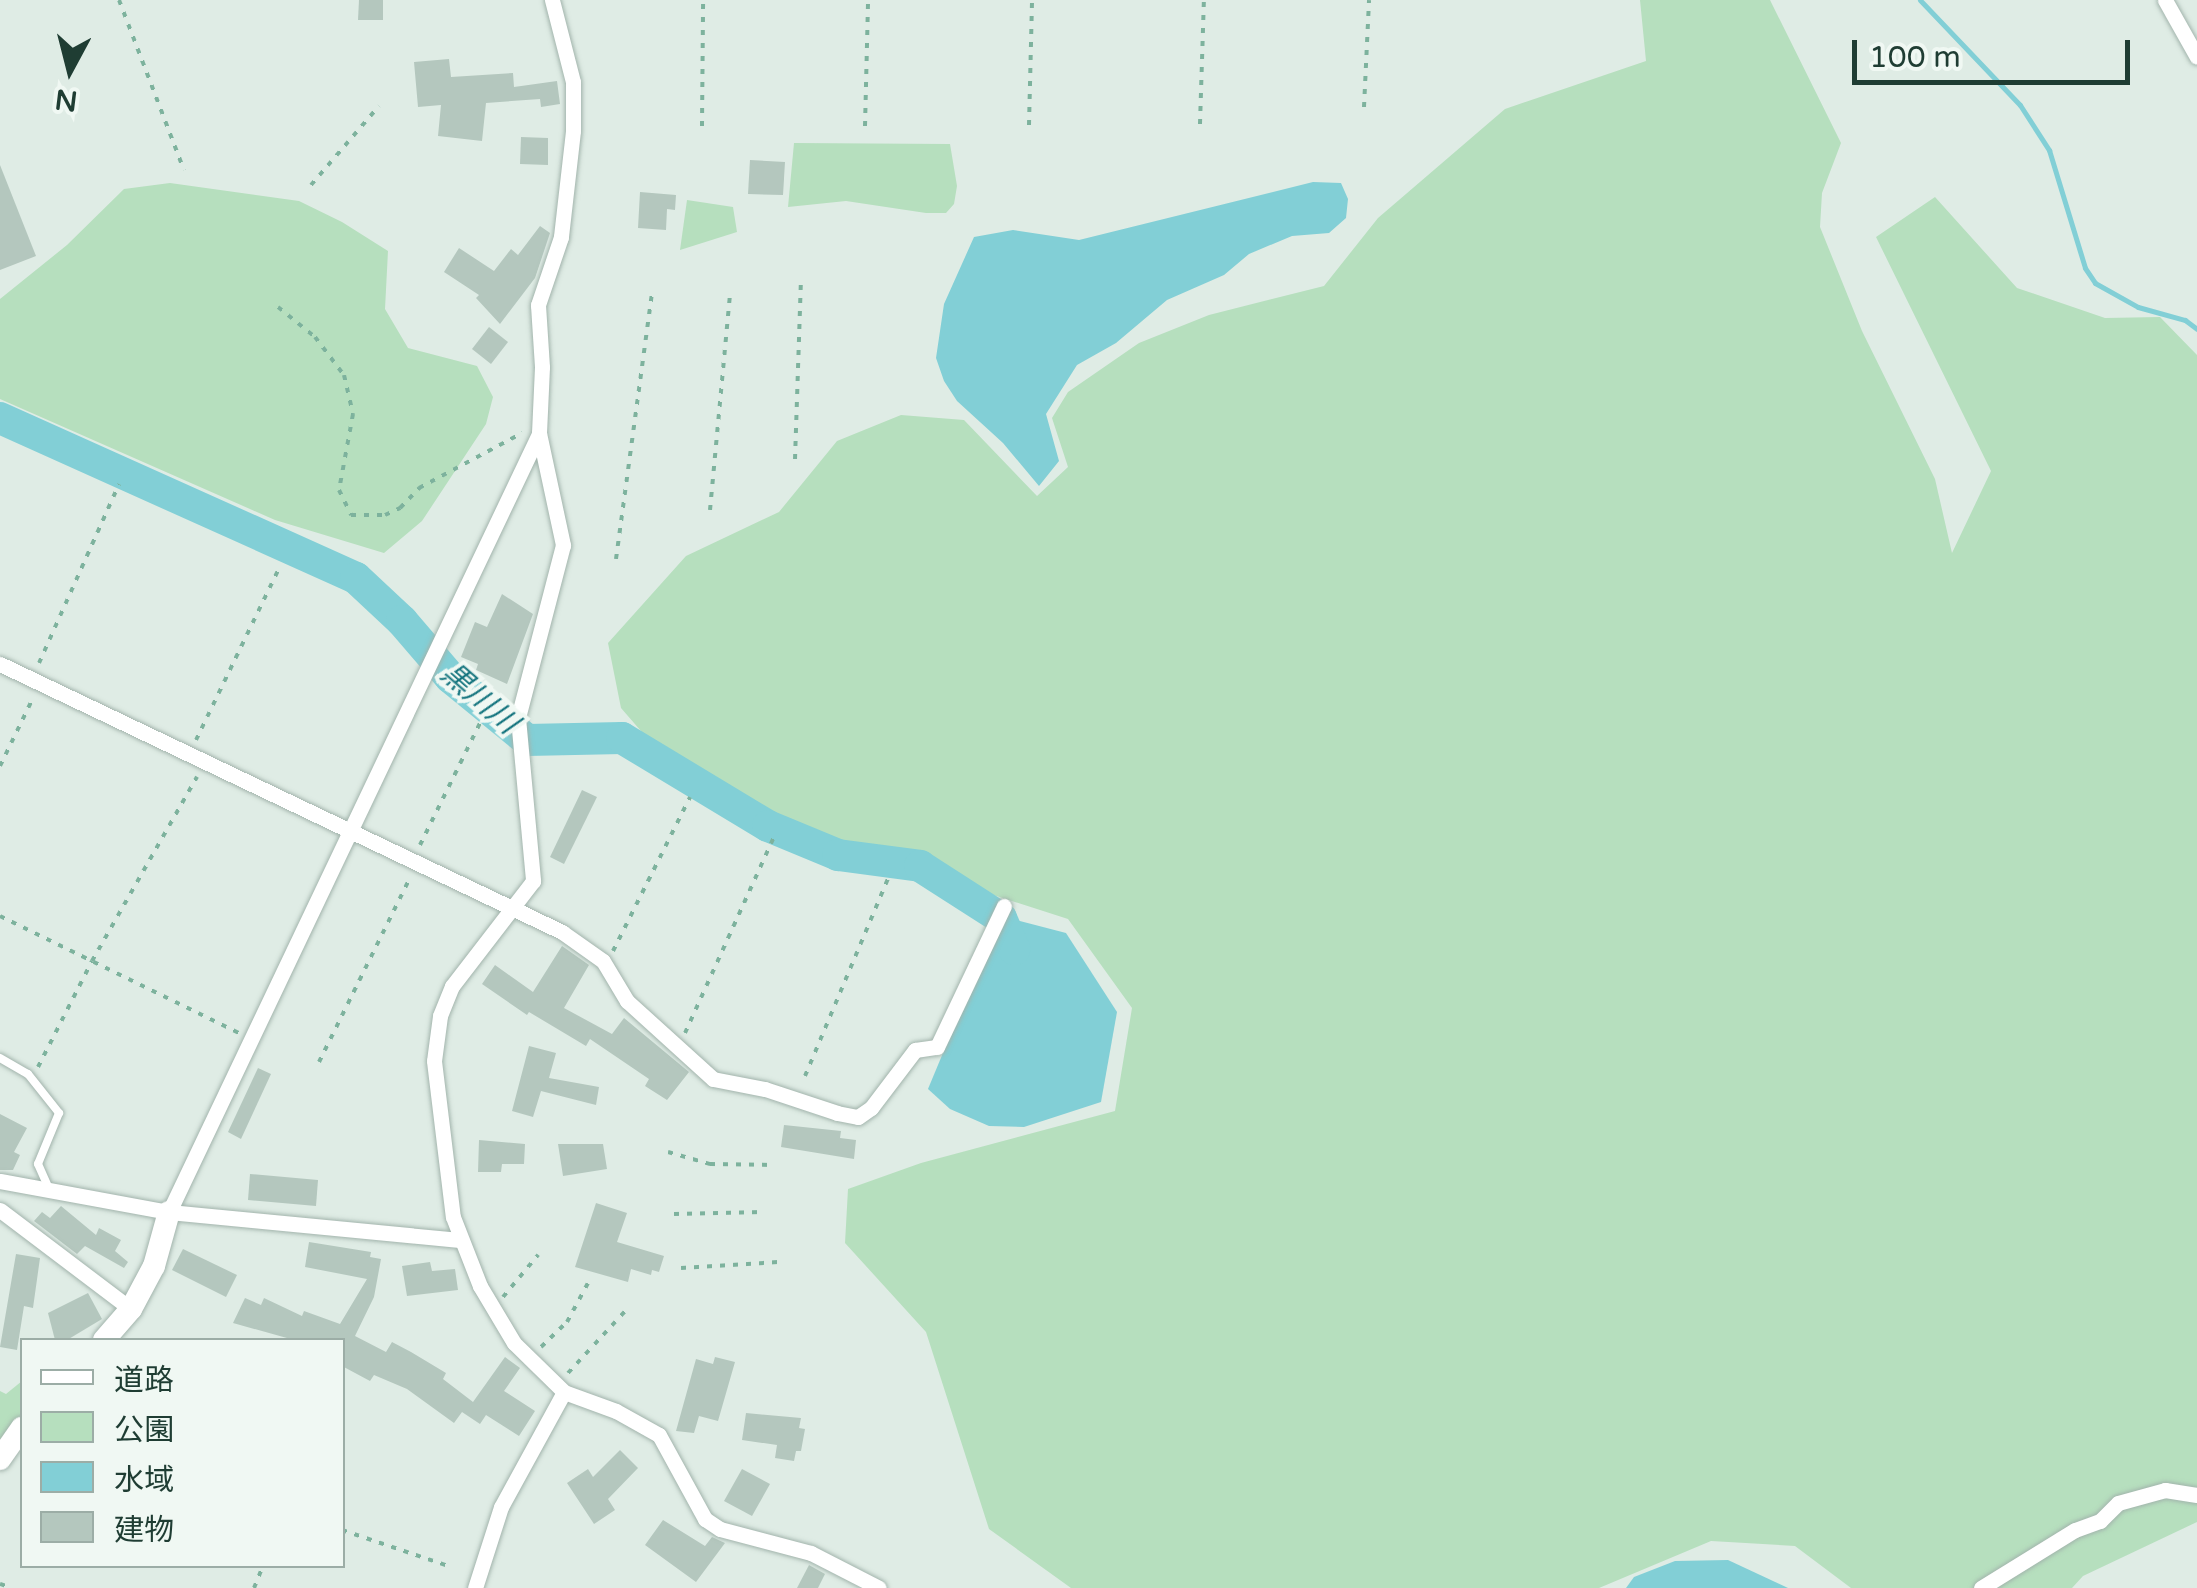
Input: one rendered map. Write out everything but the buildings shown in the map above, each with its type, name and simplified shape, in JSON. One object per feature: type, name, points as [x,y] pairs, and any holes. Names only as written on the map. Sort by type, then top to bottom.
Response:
[{"type":"street","points":[[552,0],[573,82],[574,131],[561,237],[538,305],[539,428],[563,545],[518,718],[532,882],[452,986],[440,1016],[434,1061],[453,1217],[499,1322],[514,1344],[563,1386],[659,1436],[692,1502],[720,1529],[811,1553],[879,1588]]},
{"type":"street","points":[[2165,0],[2197,57]]},
{"type":"street","points":[[106,1338],[130,1309],[154,1266],[170,1212],[539,428]]},
{"type":"street","points":[[0,664],[562,932],[603,960],[626,1000],[713,1080],[765,1089],[858,1117],[871,1108],[915,1050],[937,1047],[1004,906]]},
{"type":"street","points":[[0,1181],[170,1212],[460,1240]]},
{"type":"street","points":[[0,1210],[130,1309]]},
{"type":"street","points":[[475,1588],[501,1507],[563,1386]]},
{"type":"street","points":[[0,1459],[20,1431]]},
{"type":"street","points":[[1981,1588],[2075,1530],[2100,1521],[2118,1503],[2165,1490],[2197,1495]]},
{"type":"lane","points":[[0,1058],[28,1074],[59,1113],[38,1164],[49,1189]]},
{"type":"path","points":[[119,0],[184,170]]},
{"type":"path","points":[[702,126],[703,0]]},
{"type":"path","points":[[865,126],[868,0]]},
{"type":"path","points":[[1029,125],[1032,0]]},
{"type":"path","points":[[1200,124],[1204,0]]},
{"type":"path","points":[[1364,107],[1369,0]]},
{"type":"path","points":[[311,185],[379,106]]},
{"type":"path","points":[[795,459],[801,280]]},
{"type":"path","points":[[616,559],[652,294]]},
{"type":"path","points":[[710,510],[730,295]]},
{"type":"path","points":[[278,307],[324,347],[344,375],[353,414],[339,472],[339,490],[351,516],[384,514],[400,508],[420,488],[539,428]]},
{"type":"path","points":[[37,668],[119,484]]},
{"type":"path","points":[[194,744],[279,568]]},
{"type":"path","points":[[0,766],[37,690]]},
{"type":"path","points":[[417,852],[484,715]]},
{"type":"path","points":[[36,1071],[92,961],[201,769]]},
{"type":"path","points":[[611,956],[690,796]]},
{"type":"path","points":[[681,1042],[774,837]]},
{"type":"path","points":[[319,1062],[411,876]]},
{"type":"path","points":[[805,1076],[888,879]]},
{"type":"path","points":[[0,916],[239,1033]]},
{"type":"path","points":[[668,1152],[710,1164],[772,1164]]},
{"type":"path","points":[[674,1214],[763,1212]]},
{"type":"path","points":[[498,1303],[538,1254]]},
{"type":"path","points":[[681,1268],[778,1262]]},
{"type":"path","points":[[534,1354],[567,1322],[588,1283]]},
{"type":"path","points":[[563,1386],[629,1306]]},
{"type":"path","points":[[345,1531],[451,1567]]},
{"type":"path","points":[[0,1584],[12,1588]]},
{"type":"green space","points":[[1640,0],[1770,0],[1841,143],[1822,193],[1820,227],[1862,331],[1935,479],[1952,553],[1991,471],[1876,237],[1935,197],[2017,288],[2105,318],[2160,317],[2197,355],[2197,1522],[2083,1576],[2072,1588],[1851,1588],[1795,1546],[1711,1541],[1599,1588],[1071,1588],[989,1529],[926,1332],[845,1243],[848,1189],[921,1163],[1115,1111],[1132,1008],[1068,919],[987,893],[929,855],[851,851],[667,761],[621,708],[608,643],[686,556],[779,512],[837,441],[901,415],[964,420],[1037,496],[1068,467],[1052,418],[1068,392],[1139,343],[1209,315],[1324,286],[1378,218],[1505,109],[1646,61]]},
{"type":"green space","points":[[794,143],[950,144],[957,186],[954,204],[946,213],[846,201],[788,207]]},
{"type":"green space","points":[[170,183],[299,201],[342,222],[388,251],[385,309],[408,348],[477,366],[493,397],[486,424],[422,521],[384,553],[275,520],[0,399],[0,299],[67,245],[124,189]]},
{"type":"green space","points":[[687,200],[733,207],[737,232],[680,250]]},
{"type":"green space","points":[[20,1383],[20,1424],[0,1449],[0,1391],[6,1394]]},
{"type":"water","points":[[1313,182],[1341,183],[1348,199],[1346,218],[1329,233],[1292,236],[1249,254],[1224,275],[1167,300],[1116,343],[1077,365],[1046,414],[1059,461],[1039,486],[1003,443],[957,401],[944,381],[936,358],[944,304],[974,237],[1013,230],[1079,240]]},
{"type":"water","points":[[1000,916],[1066,933],[1117,1012],[1101,1102],[1024,1127],[989,1126],[950,1109],[928,1089]]},
{"type":"water","points":[[1728,1560],[1788,1588],[1626,1588],[1634,1577],[1675,1561]]},
{"type":"waterway","points":[[1920,0],[2020,105],[2049,150],[2085,268],[2095,283],[2138,307],[2185,320],[2197,329]]},
{"type":"waterway","name":"黒川川","points":[[0,418],[356,578],[402,621],[450,677],[527,740],[622,738],[768,826],[838,855],[920,866],[1001,918],[1014,949]]}]
